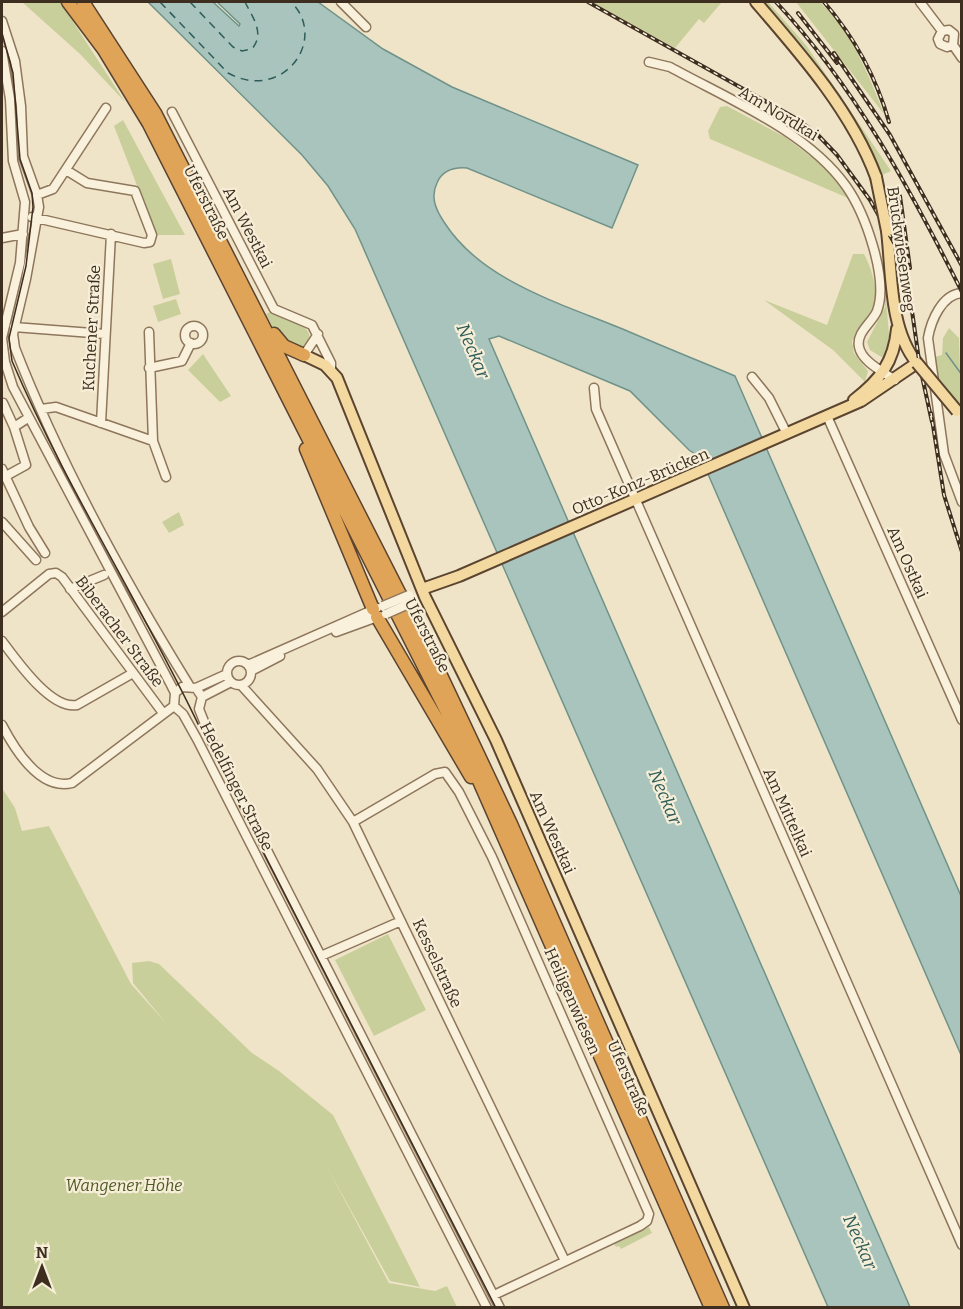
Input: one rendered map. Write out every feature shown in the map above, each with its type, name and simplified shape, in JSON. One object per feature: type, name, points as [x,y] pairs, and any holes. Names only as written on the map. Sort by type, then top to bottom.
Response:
[{"type":"highway","name":"Uferstraße","points":[[68,2],[104,50],[149,124],[428,672],[485,790],[711,1308]]},
{"type":"highway","name":"Uferstraße","points":[[83,2],[155,113],[437,667],[489,775],[723,1308]]},
{"type":"highway","points":[[263,324],[271,328],[284,346],[304,355]]},
{"type":"highway","points":[[300,422],[300,432],[380,611],[474,782],[485,790]]},
{"type":"main road","name":"Bruckwiesenweg","points":[[756,2],[784,34],[855,132],[876,177],[887,231],[898,322],[915,360],[959,414]]},
{"type":"main road","points":[[887,367],[896,344],[898,322]]},
{"type":"main road","points":[[304,355],[331,370]]},
{"type":"main road","name":"Otto-Konz-Brücken","points":[[863,397],[887,367],[915,360]]},
{"type":"main road","name":"Otto-Konz-Brücken","points":[[423,593],[831,415],[895,380],[915,360]]},
{"type":"main road","name":"Am Westkai","points":[[331,370],[341,388],[423,593],[496,740],[744,1308]]},
{"type":"street","points":[[341,2],[366,27]]},
{"type":"street","points":[[920,2],[942,31],[952,32],[955,38],[953,45]]},
{"type":"street","points":[[2,21],[15,61],[21,106],[23,156],[37,195],[38,217],[13,340],[2,348]]},
{"type":"street","points":[[942,31],[938,39],[940,45],[946,47],[953,45]]},
{"type":"street","points":[[953,45],[962,58]]},
{"type":"street","points":[[2,51],[13,161],[24,195],[20,263],[4,329],[2,348],[10,377],[28,418],[175,693],[174,706],[72,783],[64,785],[51,781],[22,758],[2,725]]},
{"type":"street","name":"Am Nordkai","points":[[648,62],[670,67],[796,138],[822,159],[845,185],[864,220],[876,260],[878,306],[859,343],[860,351],[867,360],[887,367],[895,380]]},
{"type":"street","points":[[37,195],[53,189],[106,108]]},
{"type":"street","name":"Am Westkai","points":[[172,112],[274,309],[307,322],[318,334],[331,370]]},
{"type":"street","points":[[24,216],[38,217],[150,242],[152,236],[135,191],[87,183],[66,170]]},
{"type":"street","points":[[2,238],[22,234]]},
{"type":"street","name":"Kuchener Straße","points":[[101,423],[111,234]]},
{"type":"street","points":[[962,293],[954,293],[945,300],[932,322],[928,338],[944,454],[962,502]]},
{"type":"street","points":[[14,327],[105,334]]},
{"type":"street","points":[[148,332],[153,441],[166,477]]},
{"type":"street","points":[[304,355],[318,334]]},
{"type":"street","name":"Hedelfinger Straße","points":[[13,340],[41,409],[98,527],[165,649],[192,687],[202,696],[199,709],[213,744],[500,1308]]},
{"type":"street","points":[[149,368],[182,361],[191,343]]},
{"type":"street","points":[[2,348],[11,352],[20,361]]},
{"type":"street","points":[[752,377],[769,398],[782,436]]},
{"type":"street","name":"Am Mittelkai","points":[[594,388],[596,409],[962,1245]]},
{"type":"street","points":[[3,403],[14,427],[26,465],[4,472],[29,527],[45,553]]},
{"type":"street","points":[[41,409],[56,407],[153,441]]},
{"type":"street","name":"Am Ostkai","points":[[831,415],[962,720]]},
{"type":"street","points":[[14,427],[28,418]]},
{"type":"street","points":[[2,522],[36,560]]},
{"type":"street","name":"Biberacher Straße","points":[[2,612],[49,574],[56,573],[62,577],[163,713]]},
{"type":"street","points":[[70,589],[104,576]]},
{"type":"street","name":"Otto-Konz-Brücken","points":[[202,696],[229,678],[233,663],[242,662],[247,676],[358,620],[423,593]]},
{"type":"street","points":[[2,641],[40,686],[60,704],[68,707],[77,705],[133,673]]},
{"type":"street","points":[[229,678],[247,676]]},
{"type":"street","name":"Kesselstraße","points":[[247,676],[256,699],[316,769],[353,822],[564,1260]]},
{"type":"street","name":"Otto-Konz-Brücken","points":[[175,693],[179,688],[229,678]]},
{"type":"street","name":"Hedelfinger Straße","points":[[174,706],[183,714],[300,938],[400,1140],[487,1308]]},
{"type":"street","points":[[183,714],[190,714],[199,709]]},
{"type":"street","name":"Heiligenwiesen","points":[[353,822],[435,774],[445,772],[459,792],[492,857],[649,1214],[647,1221],[640,1226],[494,1295]]},
{"type":"street","points":[[321,956],[401,921]]},
{"type":"street","points":[[400,1140],[407,1141],[414,1136]]},
{"type":"street","points":[[417,1170],[420,1165],[428,1164]]},
{"type":"green space","points":[[22,2],[61,3],[125,102],[80,54]]},
{"type":"green space","points":[[592,2],[722,2],[704,23],[699,19],[675,48]]},
{"type":"green space","points":[[761,2],[768,2],[806,45],[891,171],[882,175],[857,128],[842,106]]},
{"type":"green space","points":[[796,2],[820,2],[831,14],[858,54],[884,114]]},
{"type":"green space","points":[[727,106],[785,137],[826,168],[848,198],[710,139],[708,131],[720,107]]},
{"type":"green space","points":[[123,120],[185,235],[156,235],[114,126]]},
{"type":"green space","points":[[853,254],[864,254],[875,288],[872,313],[852,341],[854,353],[868,371],[865,382],[833,350],[764,300],[827,325]]},
{"type":"green space","points":[[171,259],[180,294],[163,299],[153,264]]},
{"type":"green space","points":[[885,289],[890,345],[883,358],[870,350],[867,342],[885,307]]},
{"type":"green space","points":[[176,299],[181,314],[158,322],[153,306]]},
{"type":"green space","points":[[272,311],[306,329],[309,340],[305,348],[295,349],[273,328],[266,314]]},
{"type":"green space","points":[[949,328],[959,338],[961,406],[938,377],[935,357],[942,355],[943,338]]},
{"type":"green space","points":[[203,354],[231,396],[220,402],[188,370]]},
{"type":"green space","points":[[179,512],[184,525],[169,533],[162,522]]},
{"type":"green space","name":"Wangener Höhe","points":[[2,788],[15,808],[22,831],[49,826],[131,984],[165,1022],[133,983],[132,963],[149,961],[159,964],[252,1053],[279,1071],[333,1115],[420,1287],[390,1281],[327,1167],[389,1283],[435,1291],[447,1286],[457,1307],[2,1307]]},
{"type":"green space","points":[[388,934],[426,1010],[374,1036],[335,960]]},
{"type":"green space","points":[[649,1227],[652,1233],[621,1249],[614,1244]]},
{"type":"water","name":"Neckar","points":[[148,2],[213,2],[239,26],[240,24],[217,2],[318,2],[383,49],[452,87],[638,165],[612,228],[467,168],[453,169],[442,175],[435,188],[435,203],[444,222],[460,243],[502,276],[551,300],[735,376],[961,896],[961,1055],[701,458],[689,450],[630,391],[499,336],[489,339],[910,1307],[828,1307],[355,229],[328,186],[302,155]]},
{"type":"waterway","points":[[946,353],[962,375]]},
{"type":"ferry route","points":[[160,2],[228,73],[248,80],[266,80],[282,73],[294,63],[302,49],[305,33],[301,17],[291,2]]},
{"type":"ferry route","points":[[190,2],[233,47],[242,51],[252,49],[258,37],[254,20],[245,2]]},
{"type":"tram line","points":[[2,33],[13,73],[20,159],[32,193],[33,207],[26,266],[9,338],[12,361],[56,454],[177,682],[496,1308]]},
{"type":"railway","points":[[588,2],[797,119],[817,134],[837,155],[870,200],[897,248],[907,276],[920,367],[932,422]]},
{"type":"railway","points":[[776,2],[805,35],[856,104],[901,177],[962,292]]},
{"type":"railway","points":[[824,2],[845,29],[863,58],[878,89],[889,122]]},
{"type":"railway","points":[[798,13],[837,63]]},
{"type":"railway","points":[[834,53],[890,135],[962,266]]},
{"type":"railway","points":[[900,196],[910,268]]},
{"type":"railway","points":[[931,413],[944,495],[962,552]]}]
